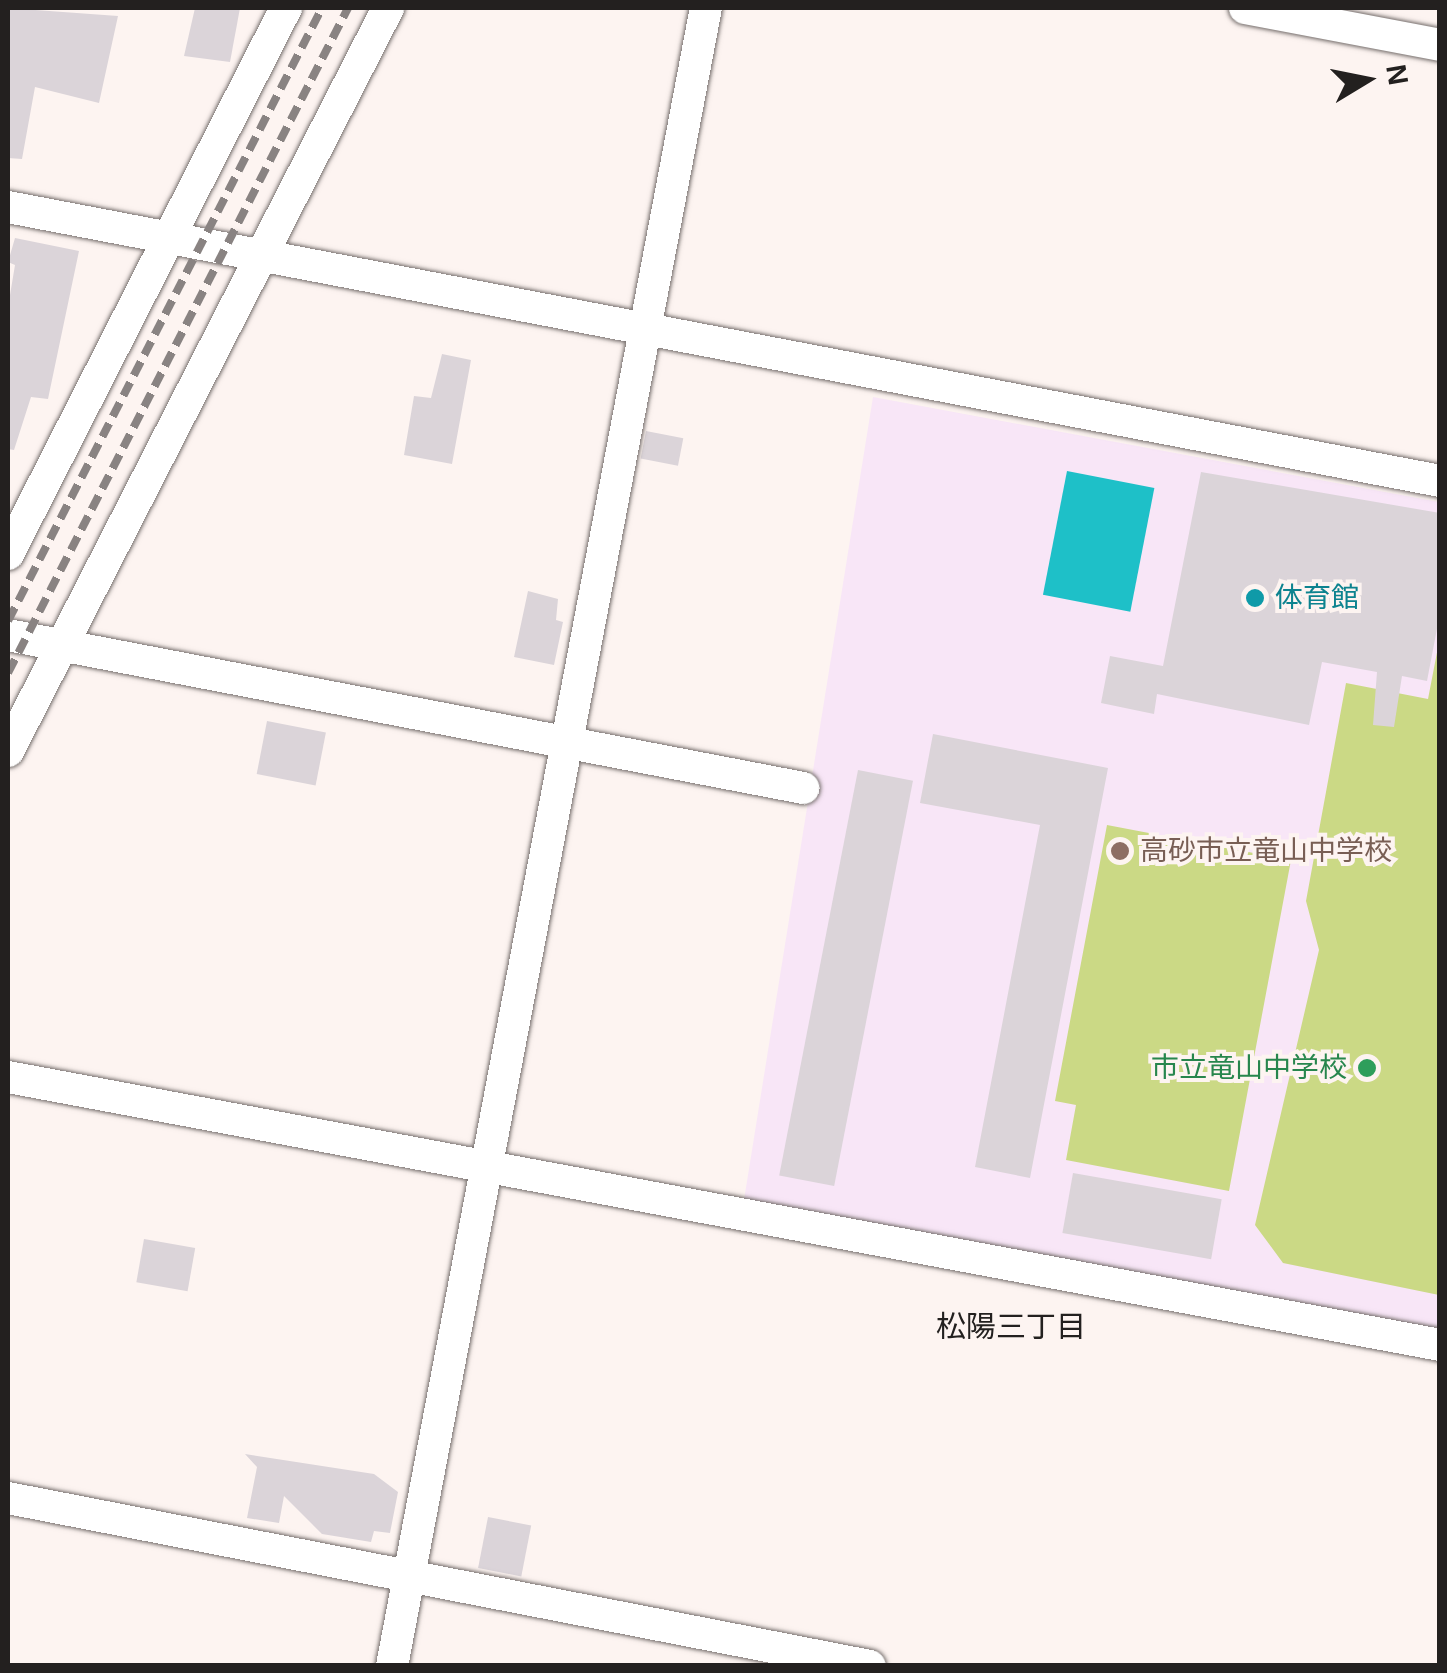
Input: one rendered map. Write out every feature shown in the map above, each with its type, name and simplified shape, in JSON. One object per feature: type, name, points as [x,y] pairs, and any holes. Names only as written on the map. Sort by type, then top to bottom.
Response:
[{"type":"street","points":[[8,554],[286,8]]},
{"type":"street","points":[[8,750],[267,257],[388,8]]},
{"type":"street","points":[[392,1666],[483,1164],[706,8]]},
{"type":"street","points":[[1245,8],[1440,44]]},
{"type":"street","points":[[8,207],[1440,481]]},
{"type":"street","points":[[8,634],[803,788]]},
{"type":"street","points":[[8,1077],[1440,1345]]},
{"type":"street","points":[[8,1498],[870,1666]]},
{"type":"shaded area","name":"高砂市立竜山中学校","points":[[873,397],[1439,502],[1439,1332],[744,1200]]},
{"type":"green space","name":"市立竜山中学校","points":[[1439,642],[1439,1295],[1283,1263],[1255,1225],[1319,950],[1306,901],[1346,683],[1428,699]]},
{"type":"green space","points":[[1107,825],[1291,860],[1229,1191],[1066,1160],[1076,1105],[1055,1101]]},
{"type":"water","points":[[1067,471],[1154,488],[1130,612],[1043,595]]},
{"type":"building","points":[[8,8],[118,16],[99,103],[35,87],[22,159],[8,158]]},
{"type":"building","points":[[195,8],[240,8],[230,62],[184,56]]},
{"type":"building","points":[[15,238],[79,251],[48,399],[31,397],[14,450],[8,449],[8,307],[15,265],[8,262]]},
{"type":"building","points":[[442,354],[471,360],[452,464],[404,455],[414,396],[431,398]]},
{"type":"building","points":[[646,431],[683,438],[678,466],[641,458]]},
{"type":"building","name":"体育館","points":[[1201,472],[1440,513],[1440,613],[1427,681],[1402,676],[1394,727],[1373,725],[1377,672],[1322,662],[1309,725],[1157,694],[1154,714],[1101,703],[1110,656],[1163,666]]},
{"type":"building","points":[[528,591],[558,599],[556,620],[563,622],[554,665],[514,657]]},
{"type":"building","points":[[267,721],[326,732],[316,785],[257,774]]},
{"type":"building","points":[[933,734],[1108,768],[1030,1178],[975,1167],[1040,825],[920,803]]},
{"type":"building","points":[[858,770],[913,781],[834,1186],[779,1175]]},
{"type":"building","points":[[1073,1173],[1222,1199],[1211,1259],[1062,1233]]},
{"type":"building","points":[[144,1239],[195,1248],[188,1291],[136,1282]]},
{"type":"building","points":[[245,1454],[374,1474],[398,1492],[390,1533],[374,1531],[371,1542],[322,1534],[284,1496],[279,1523],[247,1518],[257,1467]]},
{"type":"building","points":[[488,1517],[531,1525],[521,1576],[478,1568]]},
{"type":"railway","points":[[8,621],[322,8]]},
{"type":"railway","points":[[8,673],[348,8]]},
{"type":"place","name":"体育館","points":[[1255,598]]},
{"type":"place","name":"高砂市立竜山中学校","points":[[1120,851]]},
{"type":"place","name":"市立竜山中学校","points":[[1367,1068]]},
{"type":"district","name":"松陽三丁目","points":[[1011,1327]]}]
